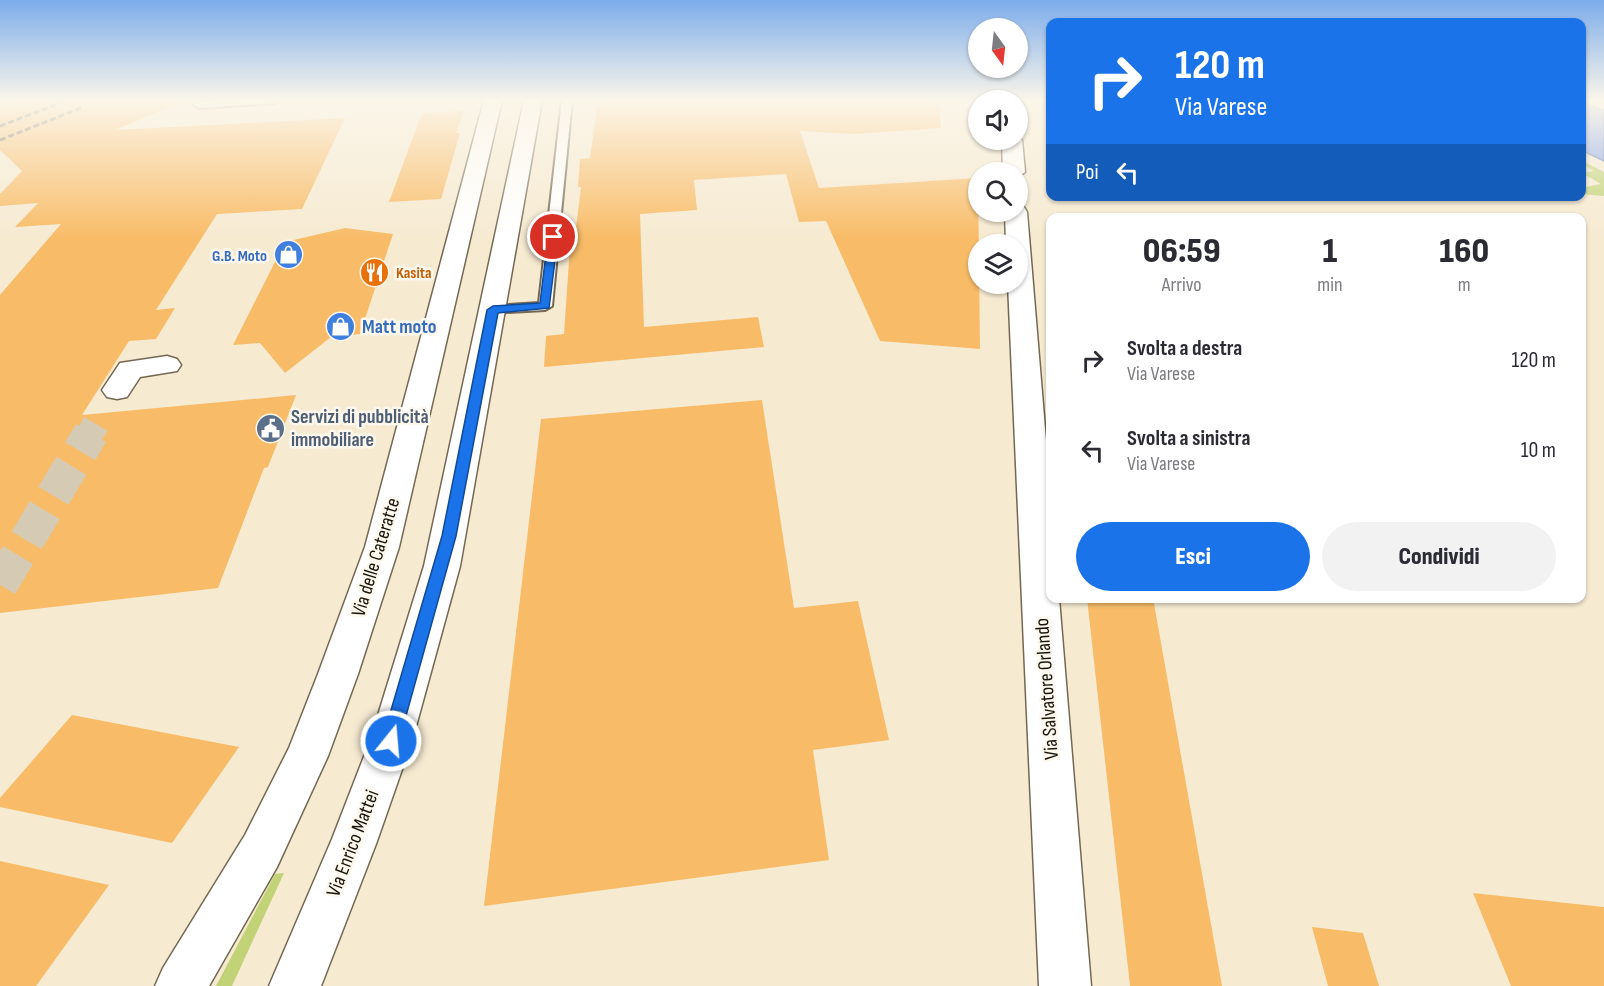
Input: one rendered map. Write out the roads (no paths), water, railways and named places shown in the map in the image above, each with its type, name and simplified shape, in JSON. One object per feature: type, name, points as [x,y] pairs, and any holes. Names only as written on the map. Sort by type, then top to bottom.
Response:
[{"type":"street","name":"Via delle Cateratte","points":[[181,986],[261,851],[307,756],[338,674],[382,547],[482,146]]},
{"type":"street","name":"Via Enrico Mattei","points":[[295,986],[353,844],[383,761],[422,638],[451,526],[524,146]]},
{"type":"street","name":"Via Salvatore Orlando","points":[[1017,222],[1065,986]]},
{"type":"street","points":[[117,390],[130,369],[167,365]]},
{"type":"lane","points":[[493,310],[546,306],[562,146]]},
{"type":"water","points":[[1586,146],[1604,146],[1604,161],[1586,152]]},
{"type":"tunnel","points":[[90,434],[96,424]]},
{"type":"tunnel","points":[[0,585],[91,433]]},
{"type":"place","name":"G.B. Moto","points":[[288,255]]},
{"type":"place","name":"Kasita","points":[[375,272]]},
{"type":"place","name":"Matt moto","points":[[341,326]]},
{"type":"place","name":"Servizi di pubblicità immobiliare","points":[[270,428]]}]
